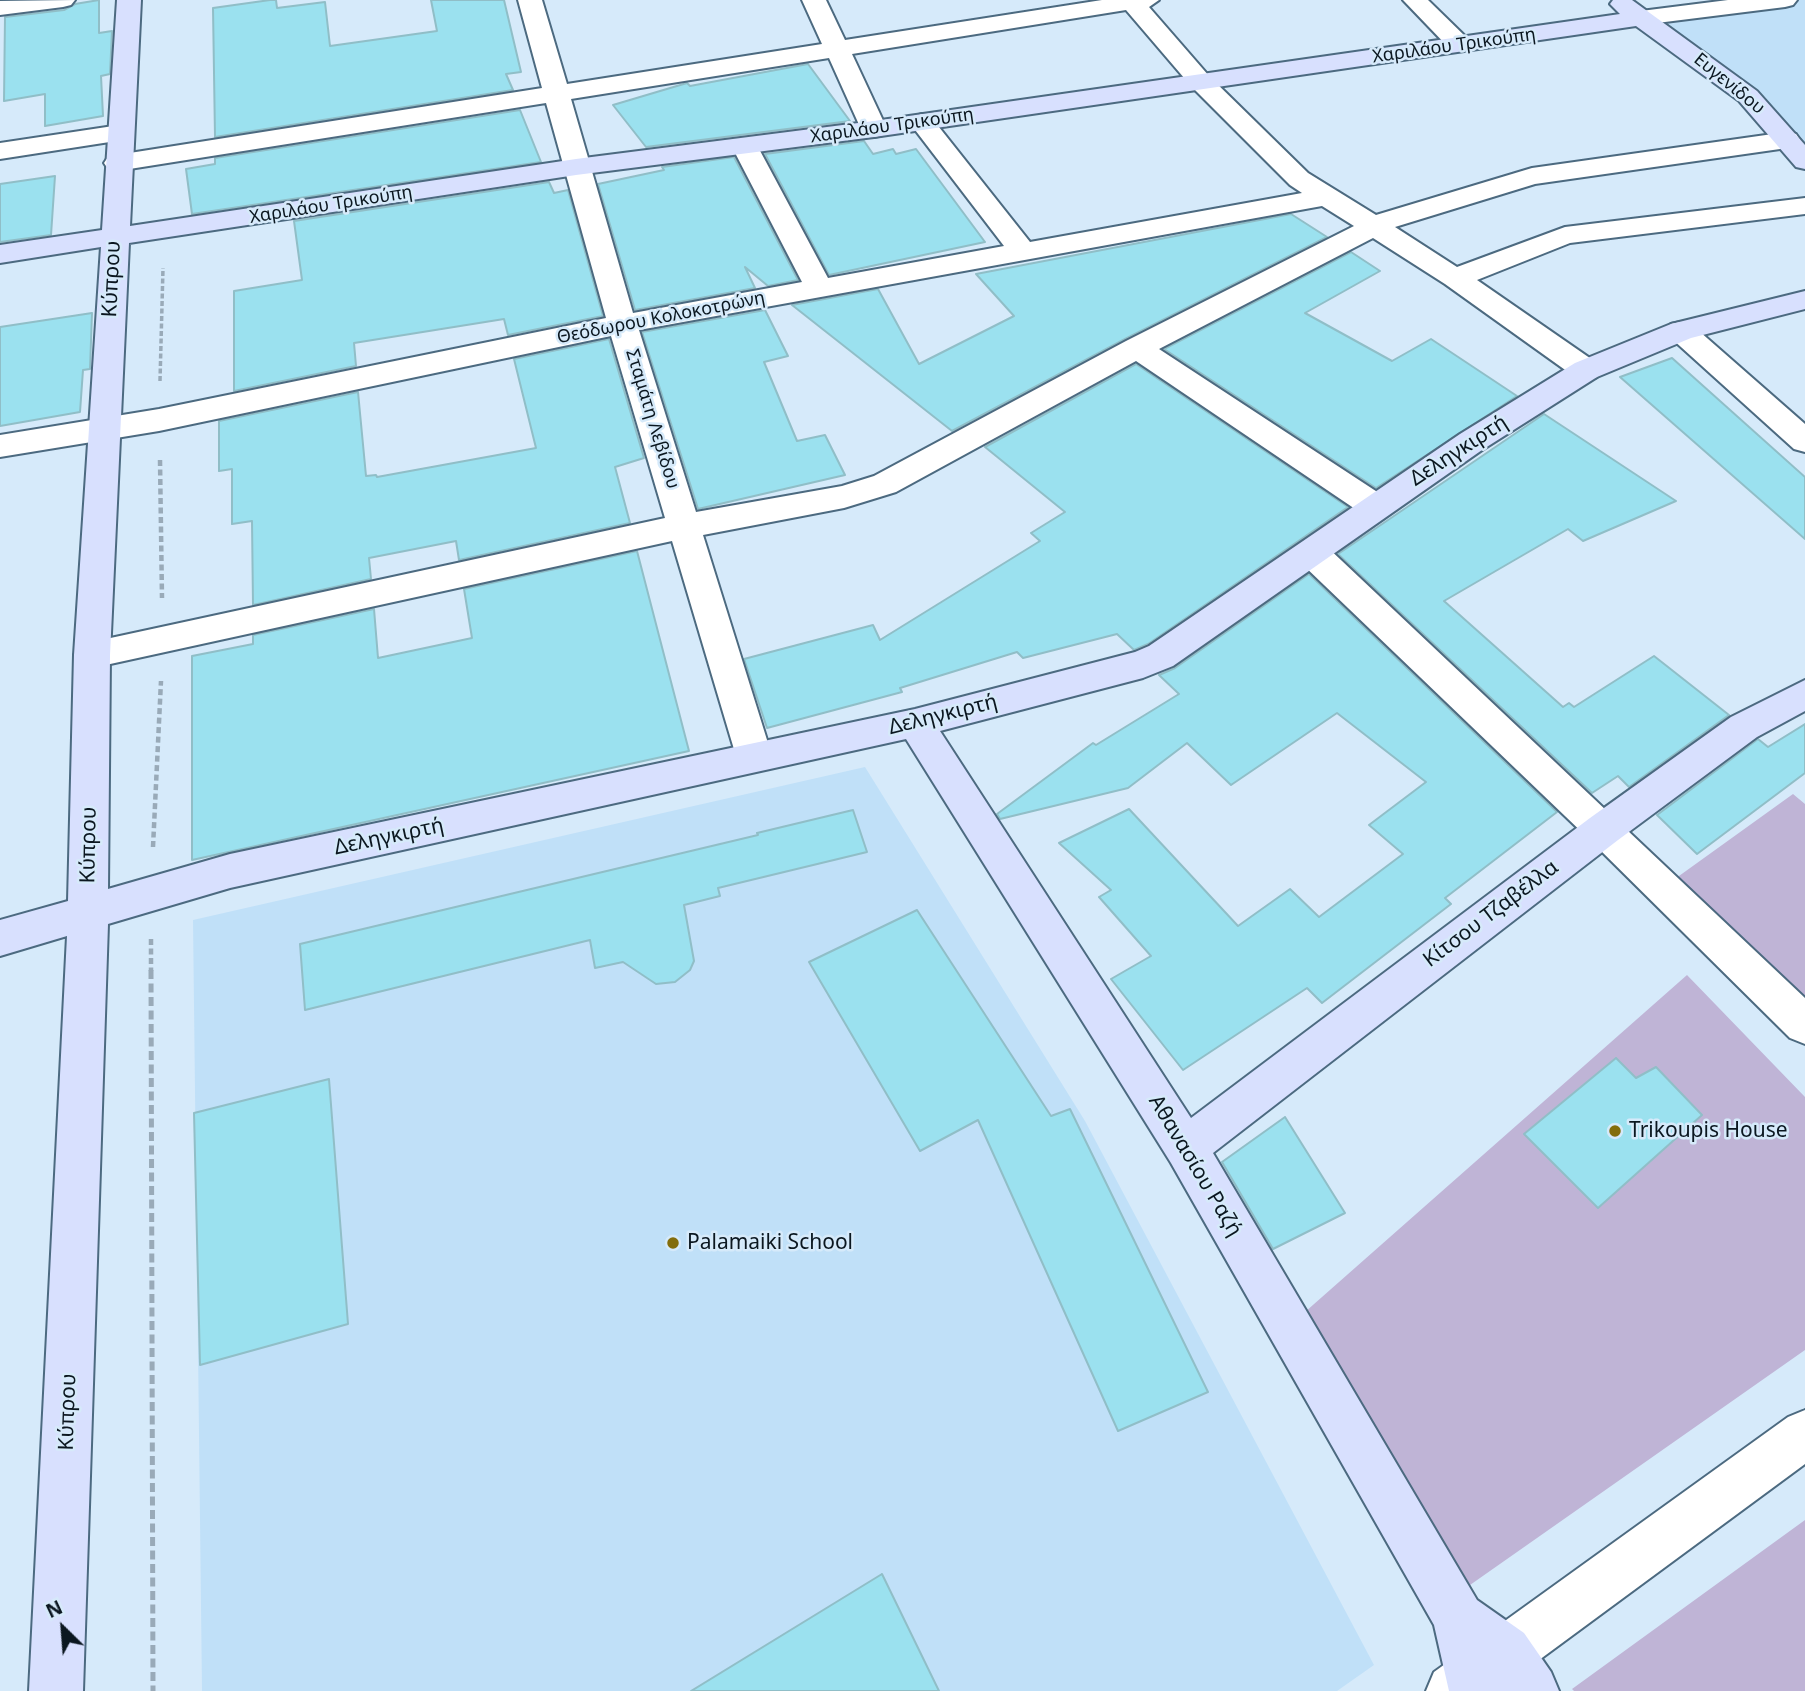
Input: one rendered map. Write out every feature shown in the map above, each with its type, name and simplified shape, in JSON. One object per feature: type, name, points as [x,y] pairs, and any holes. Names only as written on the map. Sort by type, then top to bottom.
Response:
[{"type":"street","points":[[0,8],[63,0]]},
{"type":"street","name":"Κύπρου","points":[[56,1691],[88,914],[92,655],[129,0]]},
{"type":"street","name":"Σταμάτη Λεβίδου","points":[[530,0],[622,324],[754,756]]},
{"type":"street","points":[[814,0],[874,129]]},
{"type":"street","points":[[1415,0],[1460,45]]},
{"type":"street","name":"Ευγενίδου","points":[[1616,0],[1748,96],[1799,153]]},
{"type":"street","name":"Χαριλάου Τρικούπη","points":[[0,254],[576,167],[745,147],[1641,18],[1785,0]]},
{"type":"street","points":[[0,151],[119,148],[555,94],[1137,1],[1200,81],[1299,179],[1455,278],[1586,370]]},
{"type":"street","points":[[922,122],[1023,252]]},
{"type":"street","points":[[745,147],[820,288]]},
{"type":"street","points":[[92,655],[685,526],[844,497],[885,484],[1137,348],[1372,227],[1423,208],[1532,176],[1799,153]]},
{"type":"street","name":"Θεόδωρου Κολοκοτρώνη","points":[[0,446],[103,429],[622,324],[1324,197]]},
{"type":"street","points":[[1455,278],[1565,235],[1805,206]]},
{"type":"street","name":"Δεληγκιρτή","points":[[0,938],[230,872],[915,723],[1152,660],[1471,442],[1586,370],[1681,331],[1805,300]]},
{"type":"street","points":[[1681,331],[1805,441]]},
{"type":"street","points":[[1137,348],[1376,507]]},
{"type":"street","points":[[1312,553],[1604,829],[1805,1025]]},
{"type":"street","name":"Κίτσου Τζαβέλλα","points":[[1186,1148],[1604,829],[1744,727],[1805,694]]},
{"type":"street","name":"Αθανασίου Ραζή","points":[[915,723],[1186,1148],[1459,1618],[1488,1681]]},
{"type":"street","points":[[1488,1681],[1805,1434]]},
{"type":"shaded area","points":[[1722,0],[1805,0],[1805,170],[1741,99],[1627,11]]},
{"type":"shaded area","name":"Palamaiki School","points":[[865,767],[1085,1121],[1374,1665],[1337,1691],[202,1691],[193,920]]},
{"type":"shaded area","points":[[1793,794],[1805,804],[1805,1012],[1672,881]]},
{"type":"shaded area","points":[[1687,975],[1805,1097],[1805,1350],[1470,1585],[1305,1312]]},
{"type":"shaded area","points":[[1805,1520],[1805,1691],[1572,1689]]},
{"type":"building","points":[[99,0],[99,33],[112,31],[110,74],[101,76],[103,116],[45,126],[45,94],[4,101],[5,17],[64,10],[75,4]]},
{"type":"building","points":[[276,0],[277,8],[325,2],[330,46],[437,31],[431,0],[504,0],[521,72],[506,74],[513,90],[215,137],[213,8]]},
{"type":"building","points":[[808,64],[850,121],[646,147],[613,105],[687,83],[690,86]]},
{"type":"building","points":[[520,110],[541,162],[192,214],[186,169],[215,164],[215,158]]},
{"type":"building","points":[[864,141],[873,154],[893,149],[896,154],[916,149],[985,242],[829,275],[765,154]]},
{"type":"building","points":[[734,157],[798,280],[768,286],[745,267],[755,288],[635,310],[598,184],[664,170],[662,167]]},
{"type":"building","points":[[55,176],[51,235],[0,242],[0,184]]},
{"type":"building","points":[[549,182],[554,193],[568,190],[603,316],[508,335],[504,319],[354,343],[356,366],[234,391],[234,291],[302,280],[294,221]]},
{"type":"building","points":[[1291,214],[1327,237],[1125,339],[952,431],[792,305],[878,289],[919,364],[1014,316],[976,274]]},
{"type":"building","points":[[1351,252],[1380,271],[1305,313],[1392,361],[1431,339],[1517,396],[1376,488],[1164,349]]},
{"type":"building","points":[[765,310],[788,356],[764,362],[797,441],[825,435],[845,475],[698,509],[642,332]]},
{"type":"building","points":[[92,313],[90,369],[83,370],[80,412],[0,426],[0,327]]},
{"type":"building","points":[[609,339],[644,458],[615,467],[630,523],[459,560],[456,541],[369,558],[371,579],[253,605],[252,521],[232,524],[232,469],[219,471],[219,421],[358,392],[366,476],[377,477],[536,448],[514,359]]},
{"type":"building","points":[[1672,358],[1805,477],[1805,539],[1620,377]]},
{"type":"building","points":[[1136,364],[1348,507],[1148,644],[1134,650],[1117,634],[1023,658],[1017,652],[900,688],[902,692],[767,728],[744,659],[873,625],[880,640],[1040,541],[1031,533],[1065,512],[985,447]]},
{"type":"building","points":[[1544,414],[1676,501],[1583,541],[1568,529],[1444,601],[1563,707],[1569,703],[1574,707],[1654,656],[1729,715],[1629,787],[1618,776],[1592,793],[1338,554]]},
{"type":"building","points":[[637,551],[689,751],[192,860],[192,656],[253,644],[253,635],[374,609],[378,658],[472,638],[464,589]]},
{"type":"building","points":[[1309,574],[1557,812],[1445,898],[1451,904],[1322,1003],[1307,988],[1183,1070],[1111,979],[1151,956],[1099,897],[1111,890],[1059,843],[1129,809],[1238,926],[1290,889],[1319,917],[1403,854],[1369,825],[1426,782],[1337,713],[1231,785],[1187,743],[1128,788],[1000,819],[997,814],[1093,743],[1096,745],[1179,694],[1159,675],[1175,668]]},
{"type":"building","points":[[1805,724],[1805,773],[1697,854],[1657,815],[1758,739],[1768,747]]},
{"type":"building","points":[[853,810],[867,852],[718,888],[720,896],[684,905],[694,961],[690,970],[675,982],[656,984],[623,962],[595,968],[590,940],[305,1010],[300,944]]},
{"type":"building","points":[[917,910],[1051,1116],[1070,1109],[1208,1392],[1118,1431],[978,1120],[920,1151],[809,962]]},
{"type":"building","points":[[1616,1058],[1636,1078],[1656,1067],[1702,1115],[1598,1208],[1524,1134]]},
{"type":"building","points":[[329,1079],[348,1324],[200,1365],[194,1113]]},
{"type":"building","points":[[1285,1117],[1345,1213],[1273,1249],[1222,1162]]},
{"type":"building","points":[[882,1574],[939,1691],[691,1691]]},
{"type":"place","name":"Trikoupis House","points":[[1615,1131]]},
{"type":"place","name":"Palamaiki School","points":[[673,1243]]}]
